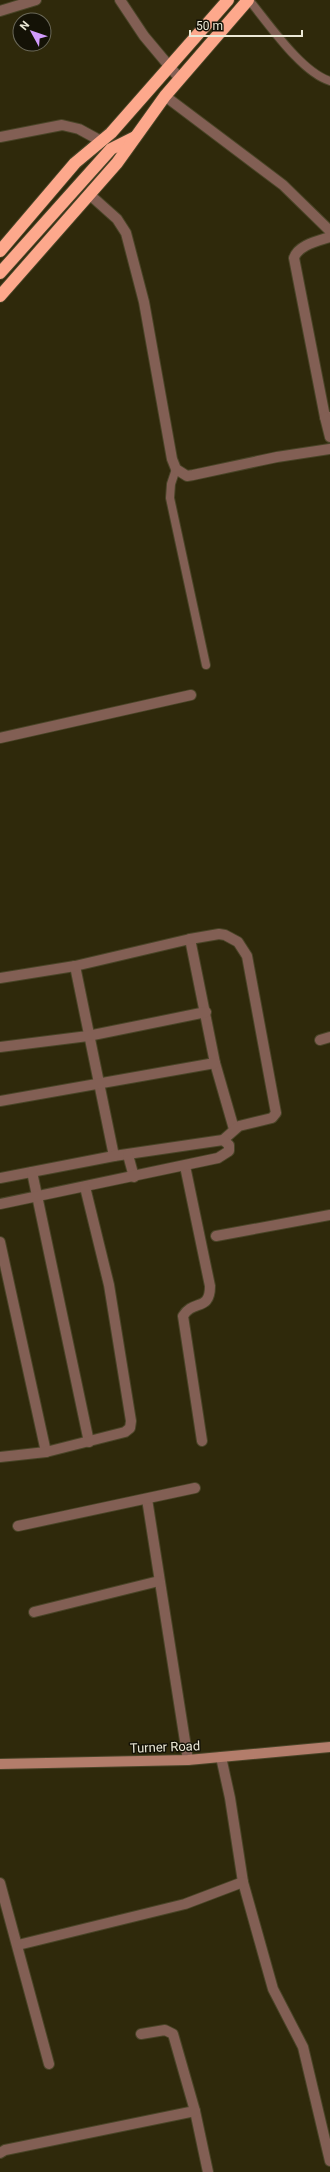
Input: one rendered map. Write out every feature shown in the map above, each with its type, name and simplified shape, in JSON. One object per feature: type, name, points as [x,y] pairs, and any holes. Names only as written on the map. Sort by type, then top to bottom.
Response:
[{"type":"highway","points":[[0,251],[76,163],[111,133],[228,0]]},
{"type":"highway","points":[[0,296],[117,163],[165,96],[249,0]]},
{"type":"highway","points":[[0,273],[111,149],[136,137]]},
{"type":"main road","name":"Turner Road","points":[[0,1764],[188,1760],[330,1747]]},
{"type":"street","points":[[0,11],[36,0]]},
{"type":"street","points":[[120,0],[144,36],[180,79]]},
{"type":"street","points":[[165,96],[283,185],[330,231]]},
{"type":"street","points":[[0,137],[62,125],[79,130],[101,141]]},
{"type":"street","points":[[89,194],[117,219],[126,233],[144,302],[172,459],[176,469],[187,476],[277,457],[330,449]]},
{"type":"street","points":[[330,237],[300,248],[296,252],[294,258],[328,417],[330,437]]},
{"type":"street","points":[[0,738],[191,695]]},
{"type":"street","points":[[0,978],[75,966],[190,939],[224,935],[238,942],[247,956],[276,1113],[272,1118],[246,1123],[234,1129],[223,1140],[114,1156],[0,1178]]},
{"type":"street","points":[[190,939],[206,1012],[215,1063],[234,1129]]},
{"type":"street","points":[[75,966],[88,1036],[114,1156]]},
{"type":"street","points":[[0,1047],[88,1036],[206,1012]]},
{"type":"street","points":[[320,1040],[330,1037]]},
{"type":"street","points":[[0,1101],[215,1063]]},
{"type":"street","points":[[0,1204],[85,1188],[218,1158],[227,1154],[229,1146],[223,1140]]},
{"type":"street","points":[[128,1155],[134,1177]]},
{"type":"street","points":[[185,1166],[210,1286],[209,1299],[206,1303],[191,1308],[183,1316],[202,1441]]},
{"type":"street","points":[[32,1172],[89,1442]]},
{"type":"street","points":[[0,1464],[0,1456],[46,1452],[125,1432],[130,1428],[131,1421],[109,1285],[85,1188]]},
{"type":"street","points":[[216,1236],[330,1215]]},
{"type":"street","points":[[0,1242],[46,1452]]},
{"type":"street","points":[[18,1526],[195,1488]]},
{"type":"street","points":[[147,1499],[188,1760]]},
{"type":"street","points":[[34,1612],[159,1581]]},
{"type":"street","points":[[221,1757],[243,1882],[273,1989],[303,2047],[330,2161]]},
{"type":"street","points":[[18,1945],[185,1904],[243,1882]]},
{"type":"street","points":[[0,1883],[49,2064]]},
{"type":"street","points":[[141,2034],[165,2030],[173,2034],[195,2111],[208,2172]]},
{"type":"street","points":[[0,2153],[5,2150],[195,2111]]},
{"type":"lane","points":[[249,0],[302,63],[312,72],[330,81]]},
{"type":"lane","points":[[176,469],[171,484],[170,498],[206,665]]}]
